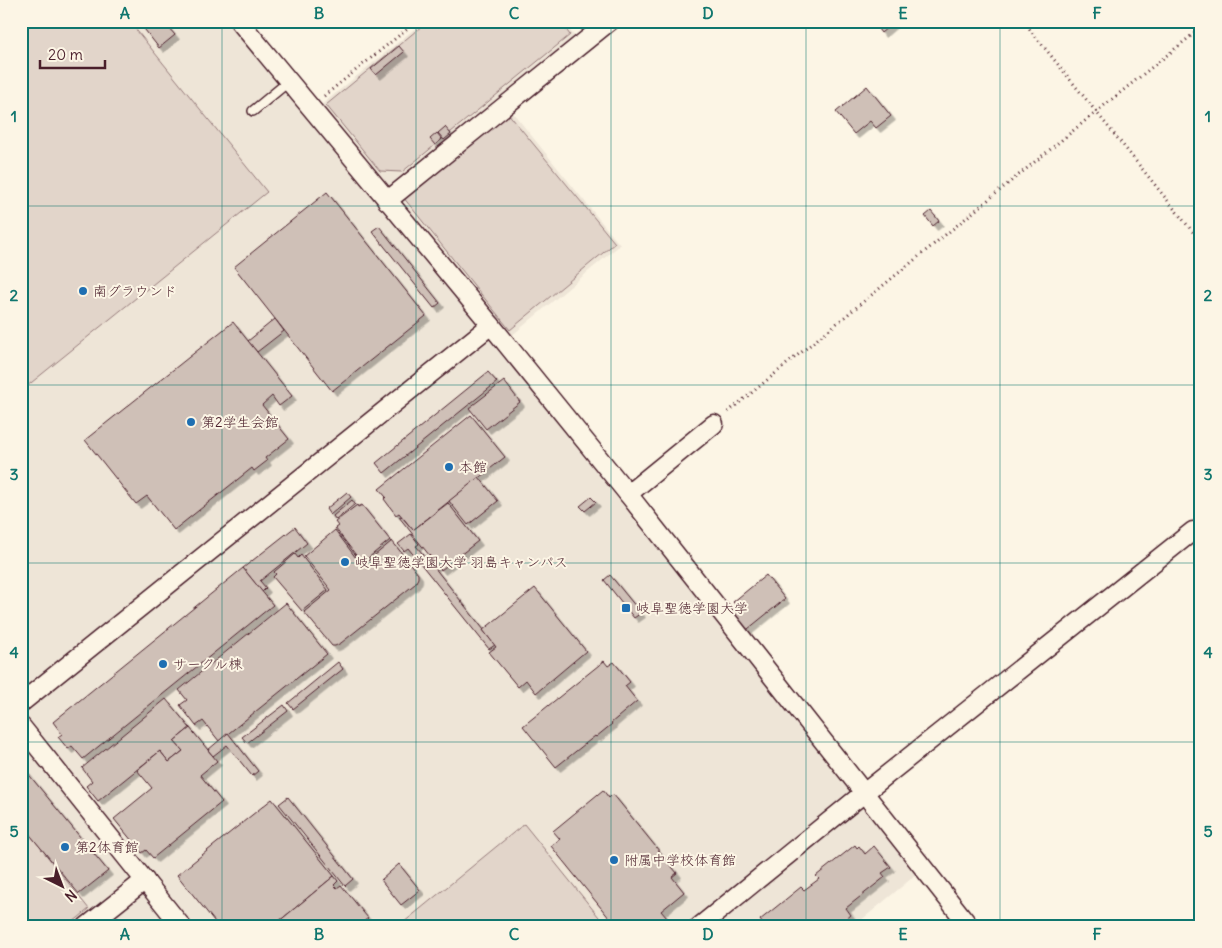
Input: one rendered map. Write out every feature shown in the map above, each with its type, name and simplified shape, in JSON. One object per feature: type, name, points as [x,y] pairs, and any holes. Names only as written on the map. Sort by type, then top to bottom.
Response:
[{"type":"street","points":[[239,21],[491,325],[628,494],[970,927]]},
{"type":"street","points":[[387,201],[610,21]]},
{"type":"street","points":[[21,702],[491,325]]},
{"type":"street","points":[[628,494],[714,424]]},
{"type":"street","points":[[699,927],[1193,531]]},
{"type":"street","points":[[21,726],[182,927]]},
{"type":"street","points":[[86,927],[145,880]]},
{"type":"lane","points":[[253,111],[288,82]]},
{"type":"path","points":[[310,107],[417,21]]},
{"type":"path","points":[[1023,21],[1201,242]]},
{"type":"path","points":[[714,424],[1201,28]]},
{"type":"shaded area","name":"岐阜聖徳学園大学 羽島キャンパス","points":[[21,21],[233,21],[309,115],[424,21],[563,21],[575,37],[501,98],[620,245],[497,348],[918,873],[853,927],[21,927],[21,740],[36,728],[21,710]]},
{"type":"shaded area","name":"南グラウンド","points":[[35,21],[129,21],[267,192],[21,391],[21,33]]},
{"type":"shaded area","points":[[428,21],[560,21],[570,35],[402,172],[380,171],[326,105]]},
{"type":"shaded area","points":[[507,112],[615,243],[510,330],[403,197]]},
{"type":"shaded area","points":[[21,823],[89,909],[67,927],[21,927]]},
{"type":"shaded area","points":[[524,824],[607,927],[398,927]]},
{"type":"building","points":[[138,21],[163,21],[175,35],[159,48]]},
{"type":"building","points":[[872,21],[895,21],[881,33]]},
{"type":"building","points":[[399,46],[404,52],[376,75],[371,69]]},
{"type":"building","points":[[867,86],[891,116],[876,128],[870,121],[854,134],[836,112]]},
{"type":"building","points":[[445,127],[451,134],[444,140],[438,133]]},
{"type":"building","points":[[437,133],[442,139],[435,145],[430,139]]},
{"type":"building","points":[[327,192],[426,316],[332,391],[234,267]]},
{"type":"building","points":[[931,211],[939,221],[933,226],[925,216]]},
{"type":"building","points":[[379,226],[440,303],[434,308],[372,231]]},
{"type":"building","points":[[275,319],[284,331],[257,352],[248,341]]},
{"type":"building","name":"第2学生会館","points":[[233,322],[292,396],[279,406],[272,396],[262,405],[289,439],[265,458],[267,461],[254,471],[252,468],[174,530],[147,496],[136,504],[85,440]]},
{"type":"building","points":[[488,372],[497,382],[384,473],[376,463]]},
{"type":"building","points":[[504,381],[520,402],[486,429],[469,408]]},
{"type":"building","name":"本館","points":[[471,415],[505,457],[413,530],[399,513],[396,515],[379,489]]},
{"type":"building","points":[[479,477],[498,501],[468,525],[449,501]]},
{"type":"building","points":[[347,492],[351,497],[330,515],[326,509]]},
{"type":"building","points":[[591,497],[596,502],[585,511],[580,506]]},
{"type":"building","points":[[352,500],[355,504],[336,520],[333,516]]},
{"type":"building","points":[[448,503],[478,541],[441,570],[399,517],[401,516],[413,530]]},
{"type":"building","points":[[357,505],[358,507],[362,505],[390,540],[362,563],[335,528],[338,526],[335,522]]},
{"type":"building","points":[[295,527],[307,543],[260,581],[266,588],[262,592],[243,568]]},
{"type":"building","points":[[335,530],[362,566],[392,541],[418,574],[418,578],[415,584],[341,643],[332,646],[304,612],[331,590],[304,556]]},
{"type":"building","points":[[411,534],[419,544],[416,546],[429,561],[432,559],[436,565],[434,567],[495,645],[489,649],[408,548],[404,551],[398,544]]},
{"type":"building","points":[[295,554],[298,558],[301,555],[328,590],[302,611],[273,577],[276,574],[274,572]]},
{"type":"building","name":"サークル棟","points":[[243,568],[273,605],[83,759],[72,746],[68,749],[58,737],[62,734],[53,722]]},
{"type":"building","points":[[610,575],[641,613],[634,618],[604,580]]},
{"type":"building","points":[[766,575],[785,599],[743,633],[730,618],[740,610],[733,602]]},
{"type":"building","points":[[535,588],[586,651],[536,693],[526,680],[518,687],[489,652],[496,647],[483,630]]},
{"type":"building","points":[[286,603],[327,654],[219,741],[203,721],[196,726],[180,705],[187,700],[179,690]]},
{"type":"building","points":[[604,661],[608,666],[614,662],[630,682],[625,686],[637,701],[612,724],[556,767],[523,726]]},
{"type":"building","points":[[338,662],[343,669],[293,709],[288,703]]},
{"type":"building","points":[[166,699],[190,728],[174,741],[183,751],[169,762],[160,751],[98,801],[86,786],[92,781],[82,768]]},
{"type":"building","points":[[284,705],[288,711],[247,743],[242,737]]},
{"type":"building","points":[[190,728],[217,761],[200,775],[222,802],[153,858],[146,850],[142,853],[114,819],[152,788],[137,770],[160,751],[169,762],[183,751],[174,741]]},
{"type":"building","points":[[228,733],[258,771],[252,776],[227,745],[213,756],[208,750]]},
{"type":"building","name":"第2体育館","points":[[21,765],[108,871],[79,894],[21,824]]},
{"type":"building","name":"附属中学校体育館","points":[[603,790],[609,798],[613,794],[677,873],[672,877],[684,892],[661,911],[667,918],[656,927],[628,927],[621,918],[614,924],[551,846],[560,839],[553,831]]},
{"type":"building","points":[[288,797],[353,879],[345,886],[279,804]]},
{"type":"building","points":[[272,799],[334,876],[272,927],[219,927],[177,875]]},
{"type":"building","points":[[855,845],[857,848],[859,846],[865,854],[874,846],[891,867],[882,873],[885,877],[846,908],[851,915],[837,927],[828,927],[826,924],[823,927],[765,927],[760,920],[801,887],[804,890],[819,879],[816,876]]},
{"type":"building","points":[[399,864],[420,890],[401,905],[381,880]]},
{"type":"building","points":[[334,876],[338,881],[334,885],[337,888],[341,885],[368,918],[357,927],[272,927]]},
{"type":"place","name":"南グラウンド","points":[[83,291]]},
{"type":"place","name":"第2学生会館","points":[[191,422]]},
{"type":"place","name":"本館","points":[[449,467]]},
{"type":"place","name":"岐阜聖徳学園大学 羽島キャンパス","points":[[345,562]]},
{"type":"place","name":"岐阜聖徳学園大学","points":[[626,608]]},
{"type":"place","name":"サークル棟","points":[[163,664]]},
{"type":"place","name":"第2体育館","points":[[65,847]]},
{"type":"place","name":"附属中学校体育館","points":[[614,860]]}]
